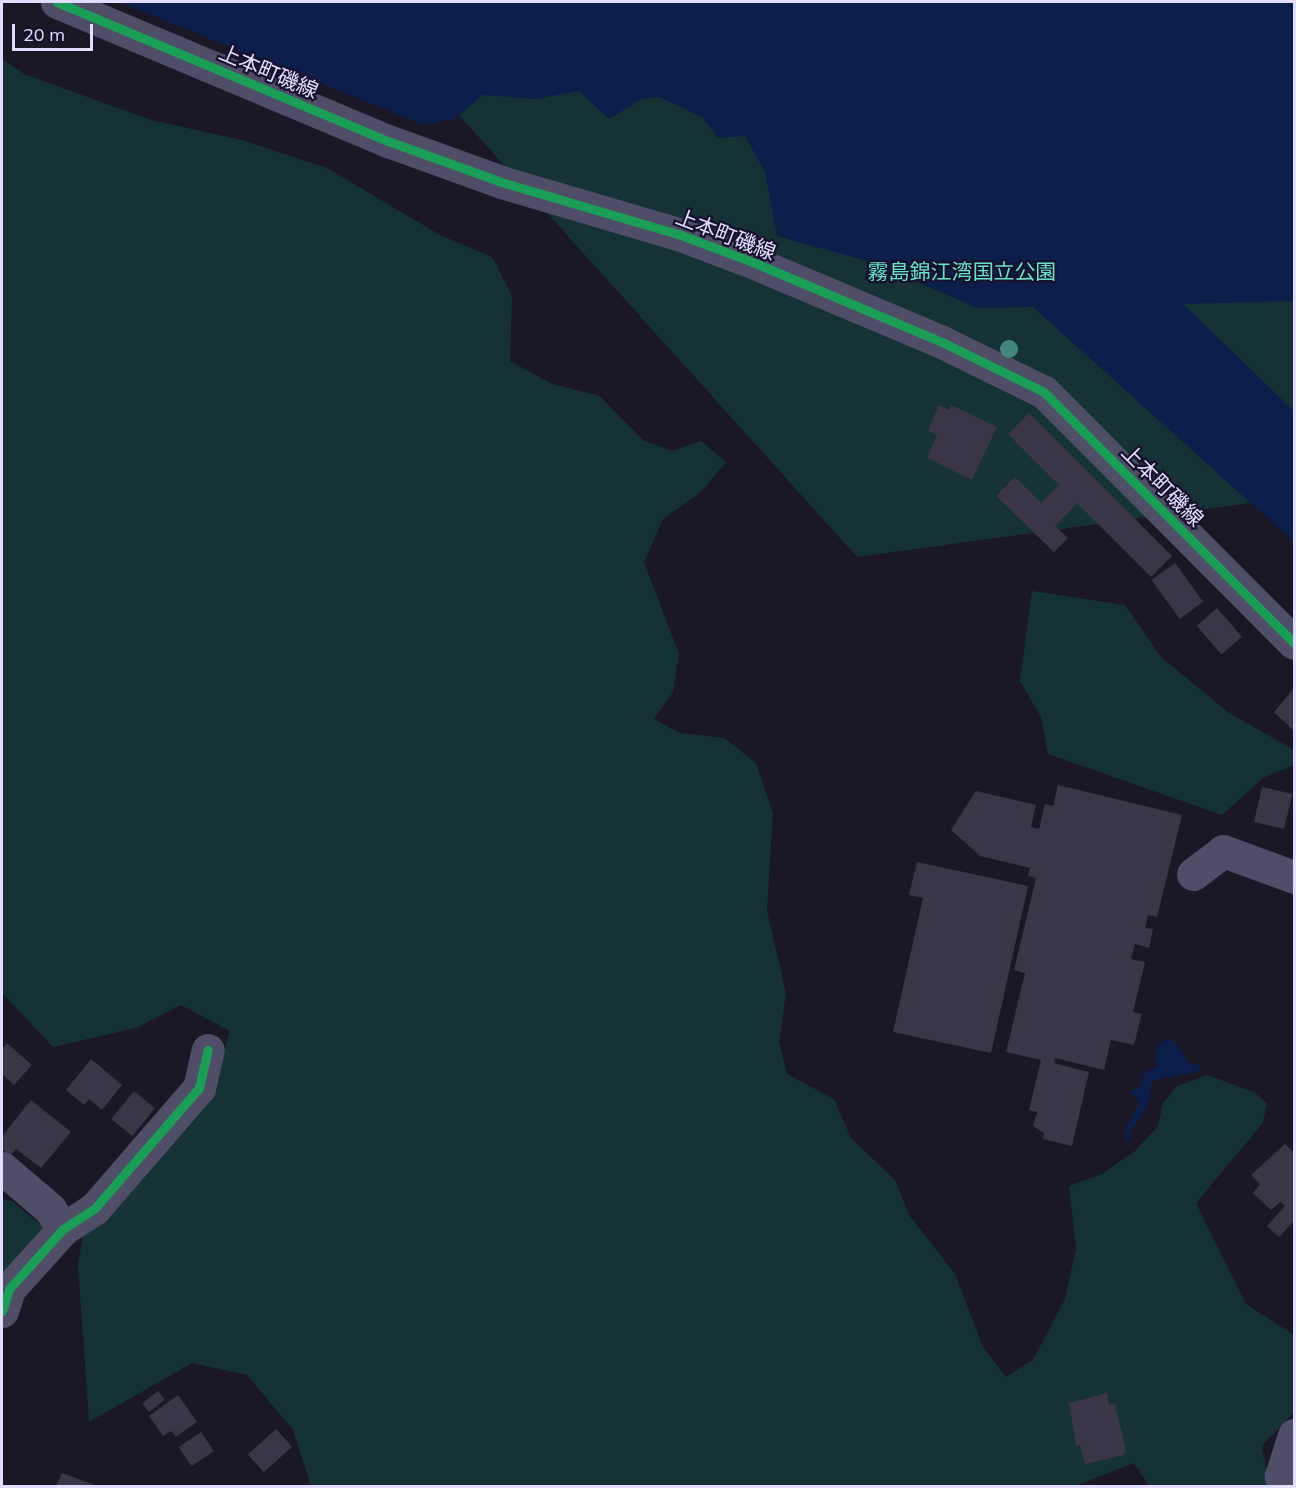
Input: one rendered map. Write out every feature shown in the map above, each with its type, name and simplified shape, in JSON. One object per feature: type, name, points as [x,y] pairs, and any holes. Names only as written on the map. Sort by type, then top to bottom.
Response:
[{"type":"street","name":"上本町磯線","points":[[57,2],[388,141],[501,182],[678,234],[755,263],[944,343],[1044,392],[1294,643]]},
{"type":"street","points":[[1193,874],[1223,850],[1294,877]]},
{"type":"street","points":[[2,1311],[9,1289],[63,1229],[95,1208],[199,1088],[208,1050]]},
{"type":"street","points":[[2,1168],[50,1209],[63,1229]]},
{"type":"street","points":[[1287,1486],[1281,1476],[1294,1435]]},
{"type":"green space","name":"霧島錦江湾国立公園","points":[[357,2],[1294,2],[1294,497],[857,557]]},
{"type":"green space","points":[[2,59],[24,74],[151,120],[242,140],[327,168],[440,235],[492,257],[512,296],[510,361],[552,384],[600,396],[643,440],[672,451],[701,441],[726,462],[701,492],[663,519],[644,562],[679,654],[673,692],[654,719],[680,733],[724,738],[756,763],[773,813],[767,911],[786,993],[779,1042],[787,1074],[834,1099],[851,1138],[895,1180],[909,1215],[955,1274],[983,1347],[1006,1377],[1033,1360],[1065,1299],[1076,1248],[1069,1186],[1102,1174],[1135,1151],[1158,1126],[1163,1103],[1177,1086],[1207,1075],[1254,1092],[1267,1103],[1263,1123],[1196,1203],[1246,1304],[1294,1335],[1294,1412],[1262,1446],[1269,1486],[1149,1486],[1134,1463],[1075,1486],[311,1486],[293,1430],[247,1375],[192,1363],[89,1422],[78,1266],[84,1227],[211,1094],[230,1031],[181,1005],[136,1028],[53,1047],[2,993]]},
{"type":"green space","points":[[1032,591],[1125,605],[1161,657],[1229,713],[1294,750],[1294,765],[1263,778],[1222,815],[1048,754],[1041,717],[1020,681]]},
{"type":"green space","points":[[2,1200],[12,1201],[49,1232],[2,1300]]},
{"type":"water","points":[[119,2],[1294,2],[1294,301],[1183,304],[1294,411],[1294,542],[1033,307],[978,308],[867,261],[777,236],[765,172],[745,136],[718,138],[702,117],[659,97],[642,99],[609,119],[579,91],[536,99],[483,95],[454,119],[424,125]]},
{"type":"water","points":[[1164,1040],[1175,1041],[1189,1064],[1200,1065],[1199,1072],[1153,1080],[1147,1107],[1131,1131],[1128,1144],[1124,1136],[1125,1128],[1140,1102],[1129,1092],[1138,1088],[1145,1072],[1156,1068],[1155,1051]]},
{"type":"building","points":[[939,405],[949,410],[951,405],[997,427],[972,480],[927,458],[937,435],[928,431]]},
{"type":"building","points":[[1029,413],[1172,556],[1151,577],[1077,503],[1055,526],[1068,538],[1054,552],[996,496],[1015,477],[1041,503],[1059,485],[1008,434]]},
{"type":"building","points":[[1175,563],[1203,602],[1180,619],[1152,580]]},
{"type":"building","points":[[1217,608],[1242,637],[1222,654],[1197,626]]},
{"type":"building","points":[[1294,688],[1294,731],[1274,712]]},
{"type":"building","points":[[1058,785],[1182,815],[1157,917],[1148,915],[1145,928],[1153,929],[1149,948],[1135,944],[1131,959],[1145,962],[1133,1012],[1142,1014],[1134,1045],[1111,1040],[1104,1070],[1055,1058],[1054,1063],[1089,1072],[1072,1146],[1043,1139],[1044,1133],[1033,1126],[1037,1112],[1029,1110],[1041,1060],[1006,1052],[1025,973],[1014,970],[1036,878],[1028,876],[1030,868],[980,856],[951,830],[976,791],[1036,805],[1031,827],[1039,829],[1045,804],[1053,806]]},
{"type":"building","points":[[1262,787],[1292,794],[1284,829],[1254,822]]},
{"type":"building","points":[[917,862],[1028,886],[991,1053],[893,1032],[923,898],[909,895]]},
{"type":"building","points":[[7,1043],[32,1065],[14,1085],[2,1074],[2,1049]]},
{"type":"building","points":[[91,1059],[122,1085],[102,1110],[89,1099],[84,1105],[66,1090]]},
{"type":"building","points":[[134,1091],[155,1108],[132,1136],[111,1119]]},
{"type":"building","points":[[31,1100],[71,1132],[41,1168],[16,1149],[10,1156],[2,1149],[2,1136]]},
{"type":"building","points":[[1285,1144],[1294,1152],[1294,1221],[1279,1237],[1267,1226],[1285,1206],[1280,1202],[1271,1210],[1253,1193],[1260,1184],[1251,1175]]},
{"type":"building","points":[[158,1391],[165,1400],[149,1412],[142,1403]]},
{"type":"building","points":[[1107,1393],[1109,1405],[1115,1404],[1126,1450],[1124,1455],[1085,1464],[1080,1445],[1076,1446],[1069,1403]]},
{"type":"building","points":[[178,1395],[197,1422],[176,1437],[171,1431],[163,1436],[149,1416]]},
{"type":"building","points":[[276,1429],[292,1447],[264,1472],[248,1454]]},
{"type":"building","points":[[201,1432],[214,1451],[191,1466],[179,1447]]},
{"type":"building","points":[[62,1473],[97,1486],[56,1486]]},
{"type":"cycle path","points":[[57,2],[388,141],[501,182],[678,234],[755,263],[944,343],[1044,392],[1294,643]]},
{"type":"cycle path","points":[[2,1311],[9,1289],[63,1229],[95,1208],[199,1088],[208,1050]]}]
